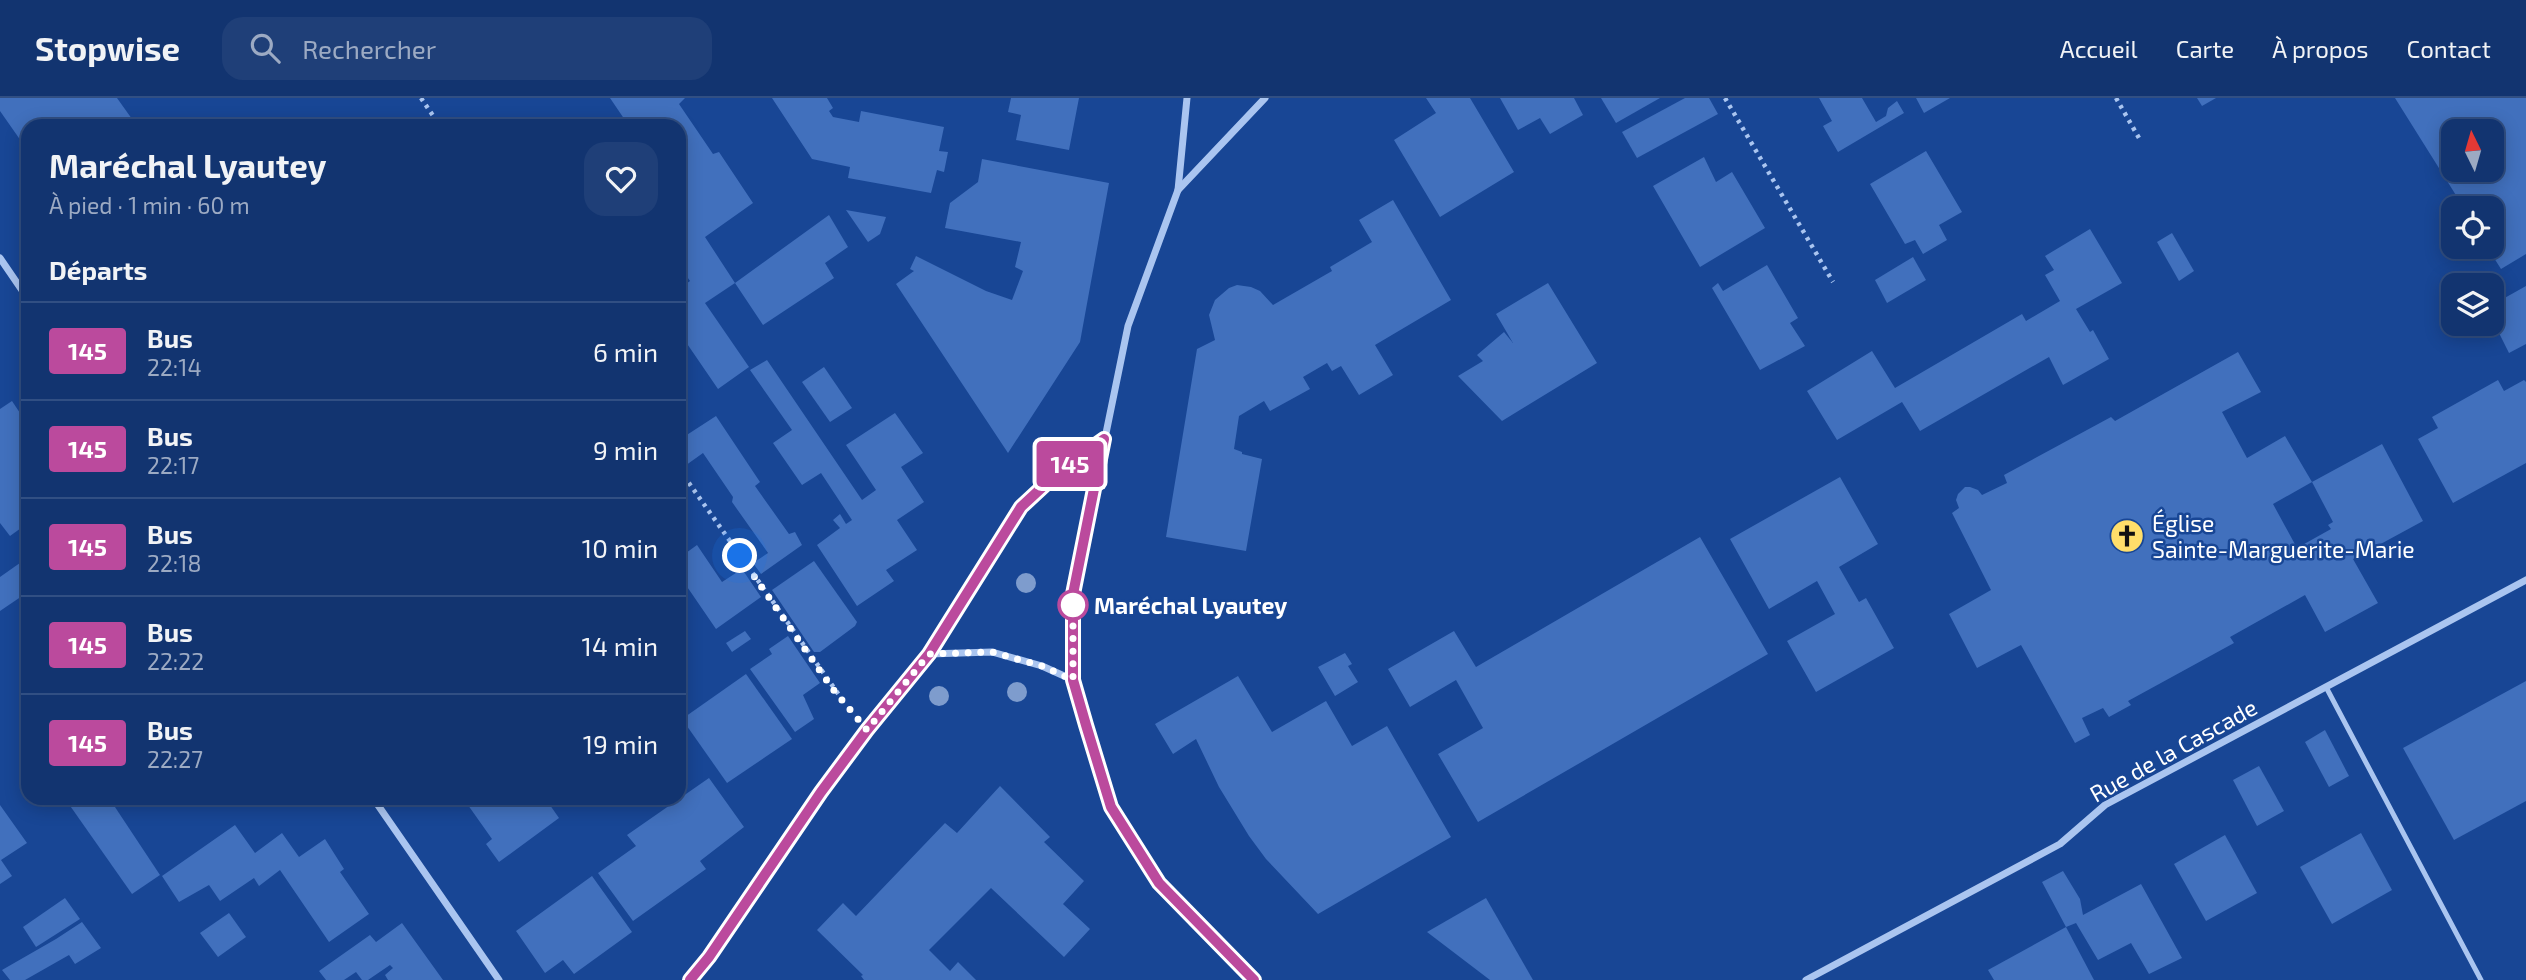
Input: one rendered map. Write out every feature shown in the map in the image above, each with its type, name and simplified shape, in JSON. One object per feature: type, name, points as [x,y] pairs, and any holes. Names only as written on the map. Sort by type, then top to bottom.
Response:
[{"type":"street","points":[[1187,98],[1178,190],[1128,326],[1073,594],[1073,680],[1111,807],[1159,883],[1254,980]]},
{"type":"street","points":[[1178,190],[1265,98]]},
{"type":"street","points":[[0,258],[21,289]]},
{"type":"street","points":[[690,980],[867,730],[929,654],[1021,507],[1063,468],[1104,439]]},
{"type":"street","name":"Rue de la Cascade","points":[[1806,980],[2060,844],[2105,805],[2526,580]]},
{"type":"street","points":[[929,654],[992,652],[1042,666],[1073,680]]},
{"type":"street","points":[[378,805],[499,980]]},
{"type":"lane","points":[[2326,687],[2480,980]]},
{"type":"path","points":[[421,98],[435,119]]},
{"type":"path","points":[[1725,98],[1833,282]]},
{"type":"path","points":[[2116,98],[2139,138]]},
{"type":"path","points":[[686,479],[832,688],[867,730]]},
{"type":"building","points":[[0,98],[117,98],[132,119],[21,119],[21,141],[0,111]]},
{"type":"building","points":[[610,98],[685,98],[679,104],[713,154],[719,152],[753,203],[705,237],[735,283],[705,303],[749,367],[718,389],[686,342],[686,284],[690,281],[686,275],[686,119],[624,119]]},
{"type":"building","points":[[772,98],[827,98],[833,108],[829,111],[833,117],[859,122],[861,111],[944,127],[939,151],[948,152],[944,172],[937,170],[931,193],[848,178],[850,167],[812,159]]},
{"type":"building","points":[[1011,98],[1079,98],[1069,150],[1016,140],[1021,115],[1008,112]]},
{"type":"building","points":[[1426,98],[1470,98],[1514,172],[1440,217],[1394,140],[1436,113]]},
{"type":"building","points":[[1500,98],[1574,98],[1583,115],[1550,134],[1540,118],[1518,130]]},
{"type":"building","points":[[1601,98],[1660,98],[1616,123]]},
{"type":"building","points":[[1685,98],[1709,98],[1718,114],[1637,158],[1622,132]]},
{"type":"building","points":[[1819,98],[1862,98],[1876,122],[1886,116],[1888,108],[1897,101],[1904,113],[1838,152],[1823,126],[1832,121]]},
{"type":"building","points":[[1916,98],[1950,98],[1924,113]]},
{"type":"building","points":[[2197,98],[2216,98],[2202,106]]},
{"type":"building","points":[[2395,98],[2526,98],[2526,254],[2501,269],[2495,259],[2504,259],[2504,196],[2456,196],[2448,182],[2504,182],[2504,119],[2441,119],[2441,171]]},
{"type":"building","points":[[1926,151],[1962,212],[1939,225],[1947,240],[1923,254],[1915,240],[1905,244],[1870,184]]},
{"type":"building","points":[[1704,157],[1716,182],[1732,172],[1765,228],[1700,267],[1653,186]]},
{"type":"building","points":[[982,159],[1109,183],[1080,342],[1008,453],[896,284],[914,271],[910,269],[916,256],[986,291],[1012,300],[1023,271],[1015,267],[1021,242],[945,228],[950,203],[978,182]]},
{"type":"building","points":[[1393,200],[1451,300],[1375,345],[1393,375],[1359,395],[1341,366],[1332,371],[1327,363],[1303,377],[1310,389],[1270,411],[1264,401],[1239,416],[1234,449],[1262,459],[1246,551],[1166,537],[1197,349],[1215,340],[1209,315],[1215,300],[1237,285],[1260,291],[1273,305],[1332,271],[1330,267],[1372,242],[1359,220]]},
{"type":"building","points":[[846,210],[886,217],[880,234],[868,242]]},
{"type":"building","points":[[829,215],[848,247],[825,263],[834,278],[763,325],[735,283]]},
{"type":"building","points":[[2090,229],[2122,283],[2076,309],[2090,332],[2093,330],[2109,359],[2063,385],[2049,357],[1920,431],[1902,402],[1837,440],[1807,391],[1872,351],[1895,388],[2022,314],[2026,321],[2060,301],[2045,275],[2054,270],[2045,256]]},
{"type":"building","points":[[2172,233],[2194,271],[2179,281],[2157,242]]},
{"type":"building","points":[[1913,257],[1926,280],[1887,303],[1875,280]]},
{"type":"building","points":[[1767,265],[1798,318],[1790,323],[1805,346],[1760,370],[1712,288],[1718,283],[1723,291]]},
{"type":"building","points":[[1548,283],[1597,363],[1502,421],[1458,376],[1483,361],[1477,355],[1504,332],[1513,343],[1496,314]]},
{"type":"building","points":[[2526,286],[2526,344],[2509,353],[2500,336],[2504,336],[2504,298]]},
{"type":"building","name":"Église Sainte-Marguerite-Marie","points":[[2238,352],[2261,392],[2222,412],[2247,458],[2285,436],[2312,482],[2382,444],[2423,521],[2353,559],[2378,603],[2325,632],[2305,595],[2230,637],[2234,643],[2128,701],[2131,705],[2109,717],[2103,708],[2082,718],[2090,735],[2075,743],[2021,645],[1977,668],[1949,614],[1991,590],[1952,513],[1959,508],[1956,500],[1958,494],[1965,487],[1970,487],[1982,495],[2007,483],[2004,475],[2111,417],[2115,421]],"holes":[[[2312,482],[2333,522],[2328,525],[2331,529],[2297,548],[2273,504]]]},
{"type":"building","points":[[767,360],[862,500],[876,490],[846,445],[895,413],[923,453],[901,467],[924,502],[897,520],[917,550],[886,570],[894,581],[857,606],[817,545],[840,528],[833,520],[840,514],[846,524],[852,520],[821,473],[802,485],[773,443],[792,430],[750,370]]},
{"type":"building","points":[[824,367],[852,408],[830,422],[802,382]]},
{"type":"building","points":[[2498,380],[2504,391],[2524,380],[2526,382],[2526,463],[2453,503],[2418,439],[2438,428],[2432,417]]},
{"type":"building","points":[[12,401],[21,414],[21,528],[10,536],[0,523],[0,409]]},
{"type":"building","points":[[716,416],[760,482],[755,486],[789,534],[795,532],[802,545],[761,574],[753,563],[768,553],[732,502],[733,497],[703,453],[686,465],[686,435]]},
{"type":"building","points":[[1840,477],[1878,544],[1839,567],[1859,602],[1866,598],[1894,648],[1816,692],[1787,641],[1835,614],[1817,581],[1769,609],[1730,539]]},
{"type":"building","points":[[1700,537],[1768,654],[1478,822],[1438,754],[1483,728],[1456,680],[1410,707],[1388,669],[1454,631],[1476,667]]},
{"type":"building","points":[[697,545],[722,582],[742,569],[761,597],[716,629],[686,585],[686,553]]},
{"type":"building","points":[[814,561],[857,622],[820,652],[814,652],[772,590]]},
{"type":"building","points":[[21,562],[21,597],[0,611],[0,577]]},
{"type":"building","points":[[745,631],[751,639],[732,652],[726,643]]},
{"type":"building","points":[[788,636],[820,683],[803,695],[814,719],[795,732],[750,669],[772,654],[769,649]]},
{"type":"building","points":[[1345,653],[1352,664],[1348,666],[1358,682],[1335,696],[1318,667]]},
{"type":"building","points":[[746,674],[792,739],[727,783],[686,725],[686,716]]},
{"type":"building","points":[[1238,676],[1272,732],[1326,701],[1352,746],[1387,726],[1451,837],[1318,914],[1266,859],[1249,836],[1219,787],[1196,739],[1173,754],[1155,724]]},
{"type":"building","points":[[2526,681],[2526,801],[2454,840],[2403,748]]},
{"type":"building","points":[[2325,730],[2349,776],[2329,787],[2305,742]]},
{"type":"building","points":[[2259,766],[2284,811],[2257,826],[2233,780]]},
{"type":"building","points":[[709,778],[744,827],[700,861],[706,869],[633,921],[598,873],[636,846],[627,835],[670,805],[686,805],[686,794]]},
{"type":"building","points":[[1000,786],[1050,837],[1044,842],[1084,881],[1063,904],[1090,929],[1064,957],[991,888],[929,950],[950,971],[958,962],[976,980],[864,980],[861,976],[863,975],[817,930],[843,903],[856,916],[945,823],[957,833]]},
{"type":"building","points":[[0,805],[27,843],[1,860],[12,876],[0,884]]},
{"type":"building","points":[[70,805],[114,805],[160,875],[132,894]]},
{"type":"building","points":[[468,805],[550,805],[559,818],[499,862],[486,844],[492,839]]},
{"type":"building","points":[[235,825],[255,853],[282,833],[299,857],[325,839],[344,869],[340,872],[369,914],[329,942],[280,870],[259,886],[254,878],[220,901],[209,885],[179,902],[162,876]]},
{"type":"building","points":[[2361,833],[2392,890],[2332,924],[2300,867]]},
{"type":"building","points":[[2225,835],[2257,893],[2206,921],[2174,864]]},
{"type":"building","points":[[2063,871],[2080,899],[2083,915],[2141,884],[2182,958],[2149,974],[2131,943],[2098,960],[2076,923],[2066,927],[2042,882]]},
{"type":"building","points":[[592,876],[632,932],[574,974],[563,960],[545,973],[516,931]]},
{"type":"building","points":[[65,898],[80,919],[36,947],[23,927]]},
{"type":"building","points":[[1486,898],[1533,980],[1490,980],[1427,932]]},
{"type":"building","points":[[229,913],[246,937],[218,957],[200,933]]},
{"type":"building","points":[[82,922],[101,948],[75,964],[69,955],[25,980],[10,980],[2,970],[56,939]]},
{"type":"building","points":[[402,923],[443,980],[388,980],[385,975],[393,968],[390,965],[368,980],[362,980],[356,972],[344,980],[326,980],[319,971],[370,935],[376,942]]},
{"type":"building","points":[[2066,927],[2094,980],[1994,980],[1988,970]]},
{"type":"bus line","name":"145","points":[[690,980],[709,957],[821,792],[929,654],[1021,507],[1063,468],[1104,439],[1073,594],[1073,680],[1111,807],[1159,883],[1254,980]]},
{"type":"place","name":"Église Sainte-Marguerite-Marie","points":[[2127,536]]},
{"type":"place","name":"Maréchal Lyautey","points":[[1073,605]]},
{"type":"route","points":[[740,556],[832,688],[867,730],[929,654],[992,652],[1042,666],[1073,680],[1073,605]]}]
